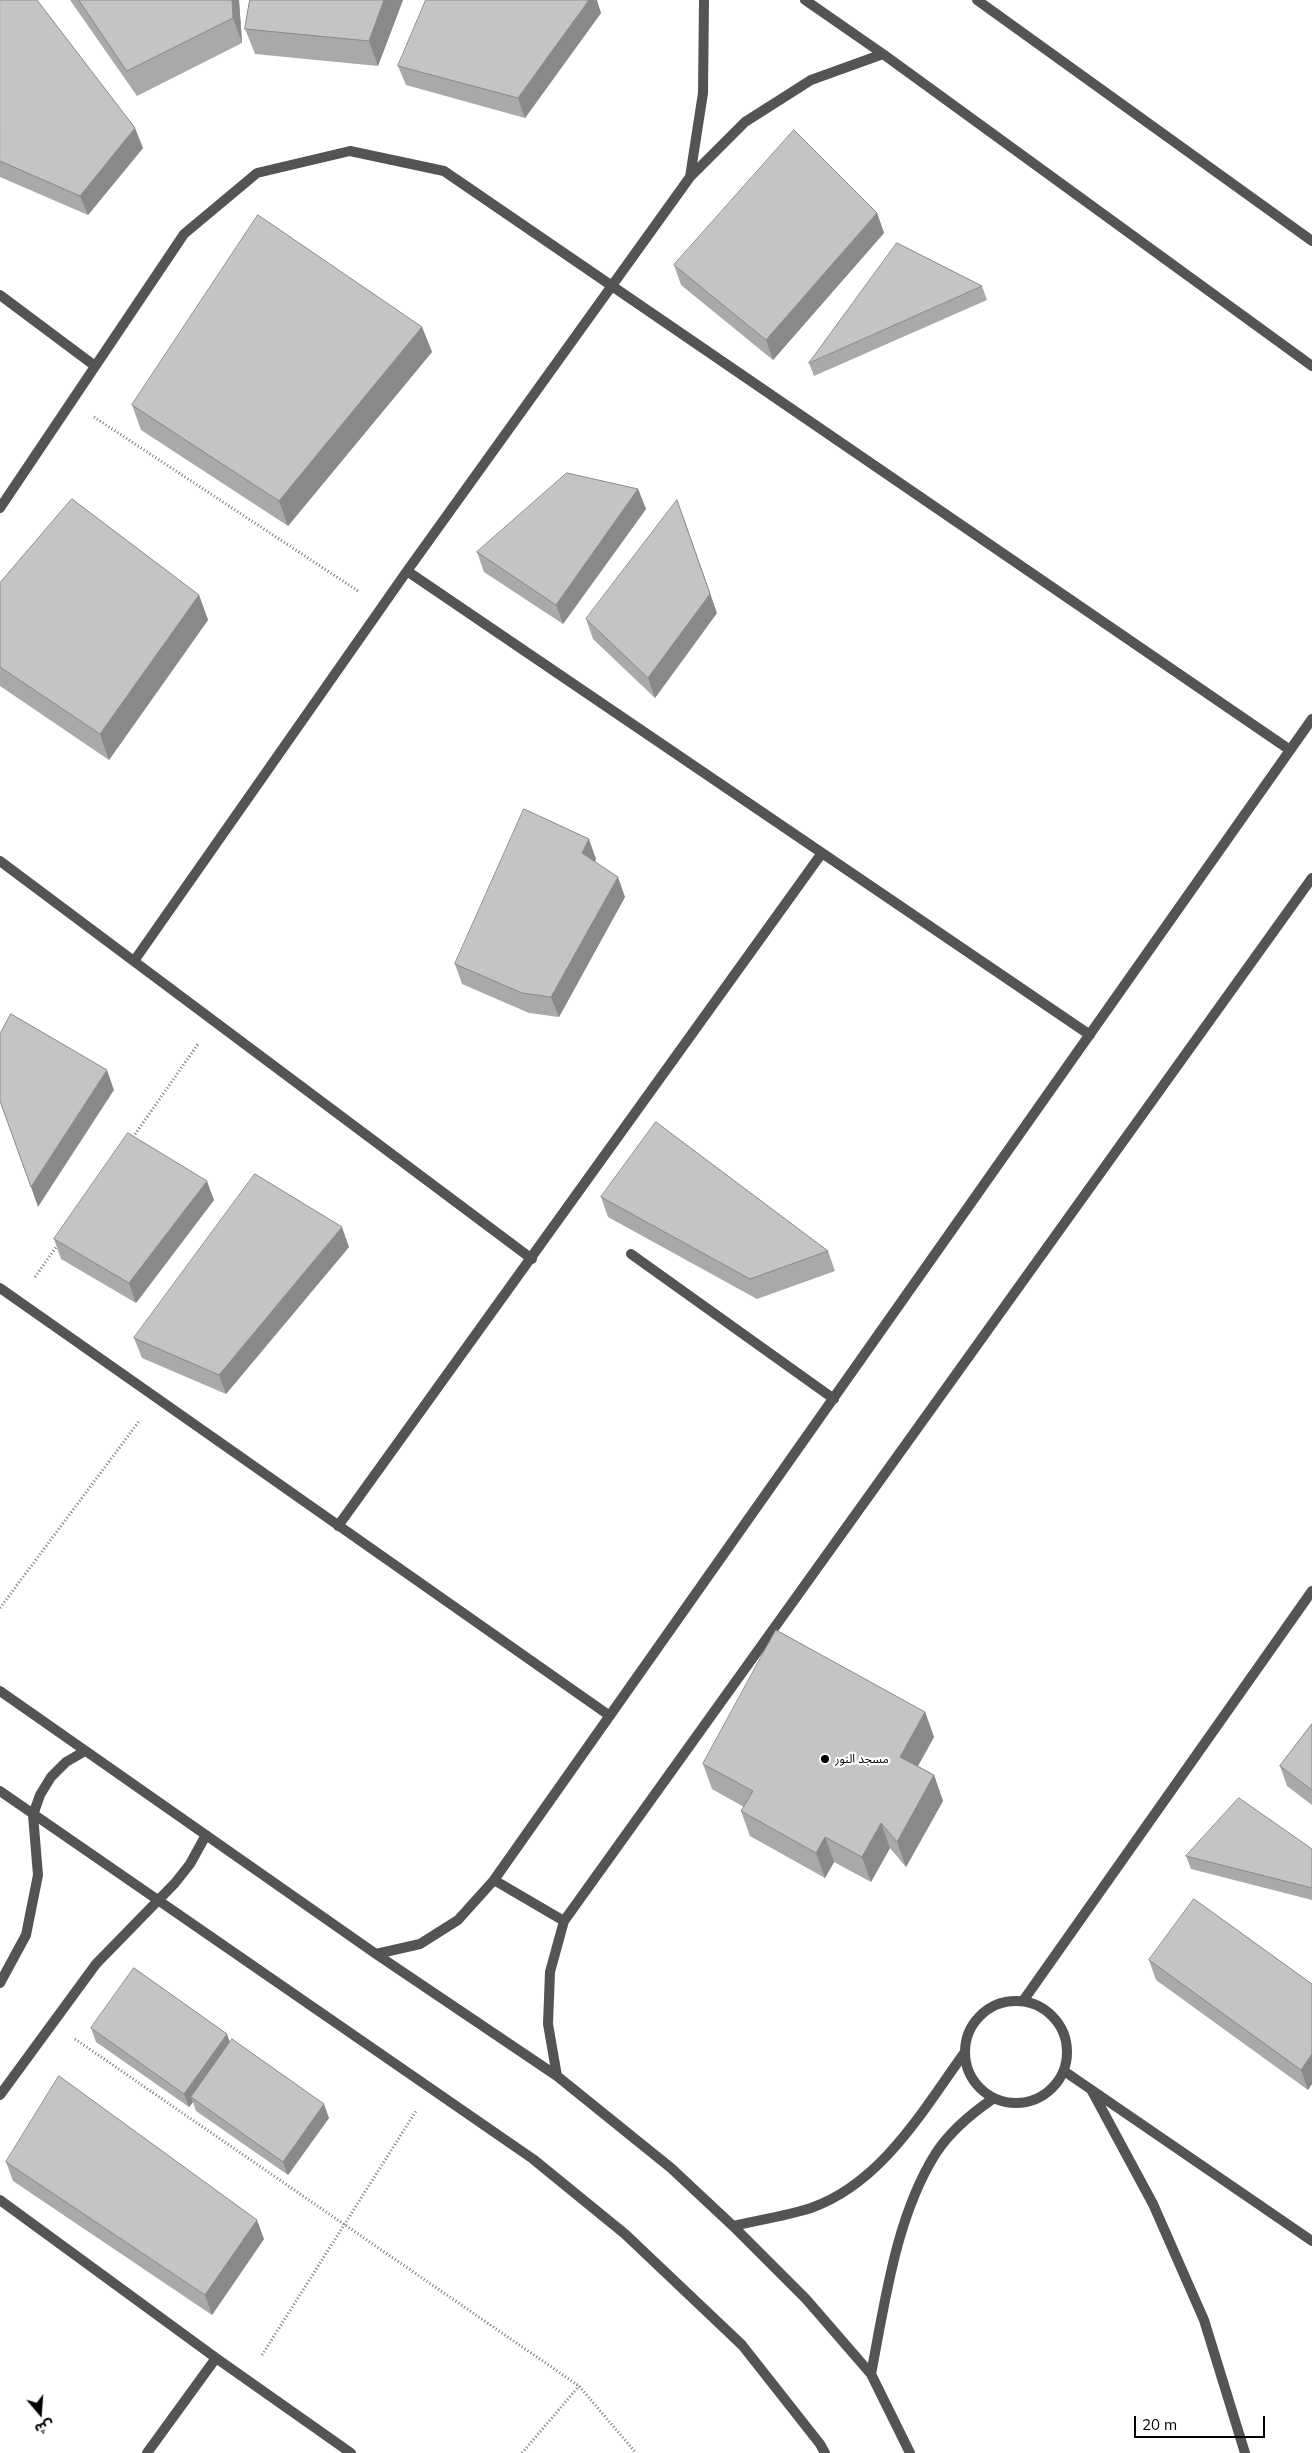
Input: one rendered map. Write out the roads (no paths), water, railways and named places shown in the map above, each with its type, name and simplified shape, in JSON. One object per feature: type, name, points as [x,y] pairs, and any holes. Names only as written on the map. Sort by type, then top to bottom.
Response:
[{"type":"street","points":[[690,177],[703,93],[704,0]]},
{"type":"street","points":[[805,0],[883,54],[1312,366]]},
{"type":"street","points":[[977,0],[1312,241]]},
{"type":"street","points":[[134,961],[382,606],[690,177],[745,122],[811,80],[883,54]]},
{"type":"street","points":[[0,508],[184,234],[257,173],[350,151],[444,171],[1290,750]]},
{"type":"street","points":[[0,295],[95,366]]},
{"type":"street","points":[[407,571],[1090,1035]]},
{"type":"street","points":[[376,1954],[420,1944],[451,1925],[458,1920],[494,1880],[1312,719]]},
{"type":"street","points":[[338,1526],[532,1259],[822,853]]},
{"type":"street","points":[[0,861],[532,1259]]},
{"type":"street","points":[[557,2076],[548,2024],[550,1972],[564,1921],[1312,878]]},
{"type":"street","points":[[631,1254],[834,1398]]},
{"type":"street","points":[[0,1288],[610,1716]]},
{"type":"street","points":[[1023,2001],[1312,1592]]},
{"type":"street","points":[[0,1691],[376,1954],[557,2076],[671,2168],[733,2226],[806,2299],[871,2374],[910,2453]]},
{"type":"street","points":[[0,1983],[26,1935],[38,1875],[33,1814],[40,1795],[51,1777],[66,1762],[84,1751]]},
{"type":"street","points":[[0,1791],[533,2159],[625,2234],[742,2346],[820,2444],[825,2453]]},
{"type":"street","points":[[0,2095],[96,1964],[159,1901],[190,1864],[206,1835]]},
{"type":"street","points":[[494,1880],[564,1921]]},
{"type":"street","points":[[1009,2001],[1023,2001],[1038,2006],[1051,2014],[1061,2026],[1067,2049],[1064,2071],[1055,2086],[1034,2099],[1010,2103],[994,2098],[982,2090],[973,2079],[967,2066],[965,2052],[967,2038],[973,2024],[982,2014],[995,2006],[1009,2001]]},
{"type":"street","points":[[733,2226],[811,2208],[844,2192],[872,2171],[895,2145],[965,2052]]},
{"type":"street","points":[[1064,2071],[1310,2236]]},
{"type":"street","points":[[1092,2091],[1153,2204],[1204,2320],[1245,2453]]},
{"type":"street","points":[[871,2374],[894,2257],[924,2174],[937,2151],[954,2132],[973,2113],[994,2098]]},
{"type":"street","points":[[0,2200],[216,2358],[352,2453]]},
{"type":"street","points":[[147,2453],[216,2358]]},
{"type":"place","name":"مسجد النور","points":[[825,1759]]}]
